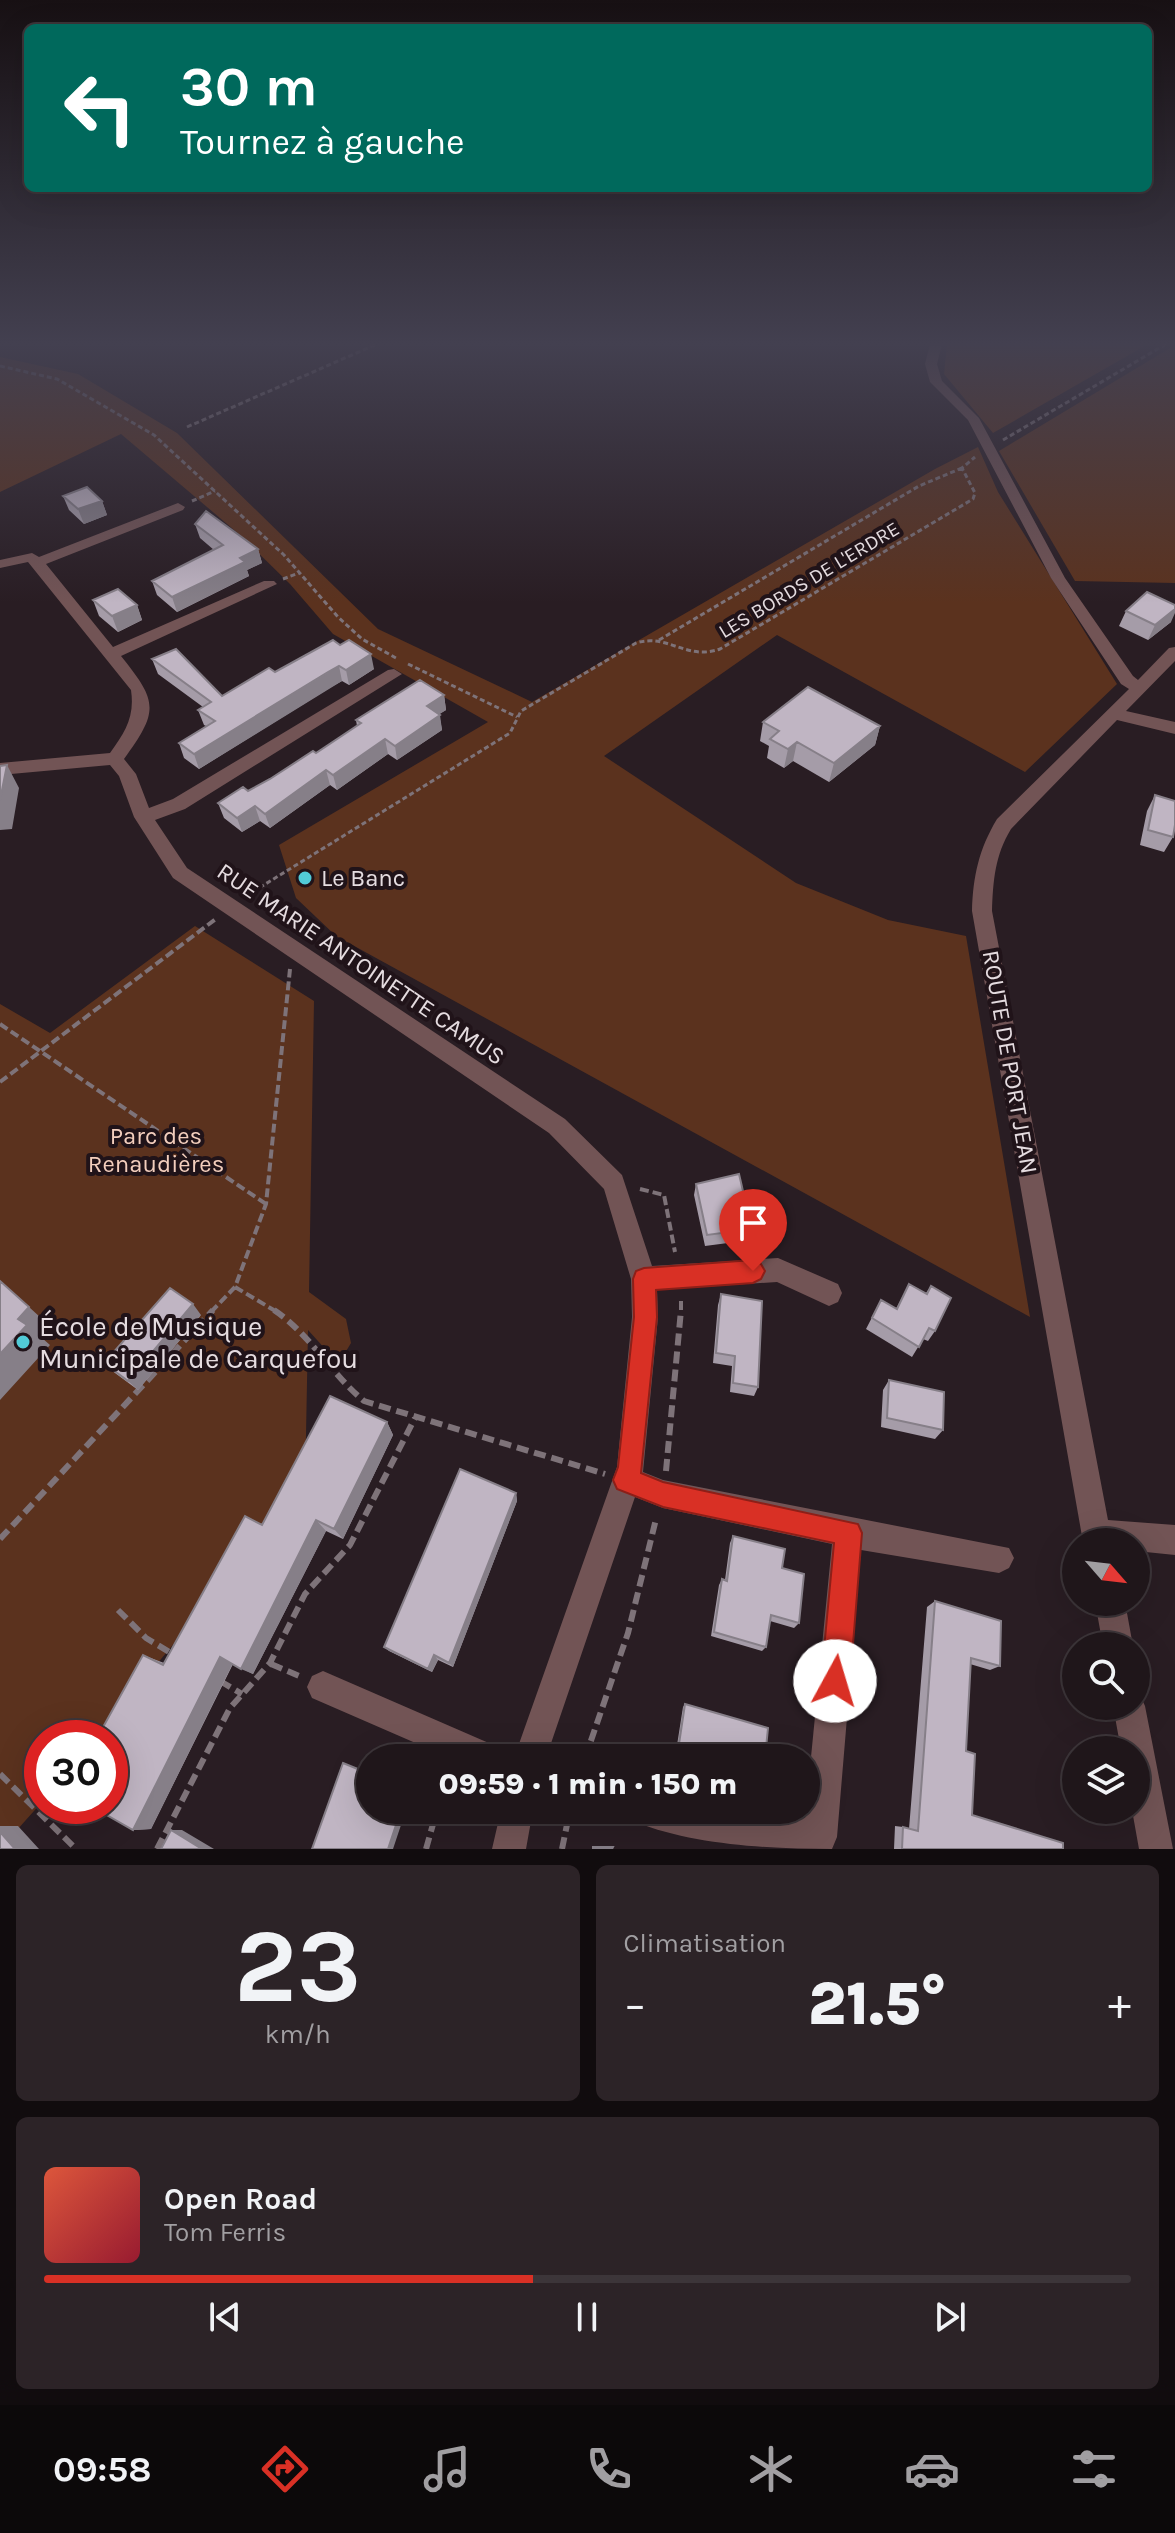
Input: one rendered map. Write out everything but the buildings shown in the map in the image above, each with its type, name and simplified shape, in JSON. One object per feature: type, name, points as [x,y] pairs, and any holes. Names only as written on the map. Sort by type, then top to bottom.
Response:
[{"type":"street","points":[[980,430],[1058,578],[1127,680],[1139,688]]},
{"type":"street","points":[[36,563],[178,507]]},
{"type":"street","points":[[0,564],[32,557],[139,689],[143,709],[139,722],[115,759],[0,769]]},
{"type":"street","points":[[111,654],[269,584]]},
{"type":"street","name":"ROUTE DE PORT JEAN","points":[[1096,1528],[982,911],[983,877],[992,844],[1004,824],[1175,652]]},
{"type":"street","points":[[143,817],[179,804],[394,674]]},
{"type":"street","points":[[1113,714],[1175,728]]},
{"type":"street","name":"RUE MARIE ANTOINETTE CAMUS","points":[[115,759],[127,774],[143,817],[180,873],[557,1126],[614,1183],[644,1279]]},
{"type":"street","points":[[535,1744],[631,1467],[645,1317],[644,1279],[778,1270],[829,1293]]},
{"type":"street","points":[[626,1480],[663,1494],[848,1533],[999,1558]]},
{"type":"street","points":[[708,1824],[819,1843],[848,1533]]},
{"type":"street","points":[[1150,1539],[1175,1540]]},
{"type":"street","points":[[323,1687],[455,1744]]},
{"type":"street","points":[[1132,1720],[1156,1849]]},
{"type":"street","points":[[509,1849],[514,1824]]},
{"type":"path","points":[[146,430],[284,555],[338,617],[362,639],[517,717]]},
{"type":"path","points":[[0,1082],[231,908],[510,733],[521,711],[636,643],[646,638],[659,640],[894,500],[962,468],[1019,430]]},
{"type":"path","name":"LES BORDS DE L'ERDRE","points":[[659,640],[699,654],[720,649],[973,499],[975,493],[962,468]]},
{"type":"path","points":[[178,507],[215,491]]},
{"type":"path","points":[[0,1539],[235,1287],[266,1204],[292,947]]},
{"type":"path","points":[[0,1024],[266,1204]]},
{"type":"path","points":[[235,1287],[278,1313],[323,1356],[344,1385],[364,1401],[626,1480]]},
{"type":"path","points":[[157,1849],[230,1708],[270,1663],[305,1594],[350,1545],[415,1418]]},
{"type":"path","points":[[118,1610],[146,1638],[174,1654]]},
{"type":"path","points":[[270,1663],[323,1687]]},
{"type":"path","points":[[215,1678],[242,1694]]},
{"type":"path","points":[[0,1774],[76,1849]]},
{"type":"path","points":[[426,1849],[433,1824]]},
{"type":"path","points":[[562,1849],[567,1824]]},
{"type":"green space","points":[[0,430],[172,430],[378,629],[532,702],[978,447],[998,492],[1117,684],[1025,772],[777,635],[604,756],[796,883],[888,920],[966,936],[1030,1317],[336,936],[296,898],[279,845],[488,722],[333,634],[290,584],[240,535],[121,434],[0,492]]},
{"type":"green space","points":[[1033,430],[1175,430],[1175,583],[1075,581],[999,451]]},
{"type":"green space","name":"Parc des Renaudières","points":[[195,926],[314,1001],[309,1292],[346,1319],[351,1343],[342,1358],[327,1351],[308,1330],[305,1487],[110,1720],[24,1720],[24,1822],[0,1849],[0,1004],[50,1033]]},
{"type":"place","name":"Le Banc","points":[[305,878]]},
{"type":"place","name":"École de Musique Municipale de Carquefou","points":[[23,1342]]},
{"type":"route","points":[[753,1271],[644,1279],[645,1317],[631,1467],[626,1480],[663,1494],[848,1533],[835,1681]]}]
